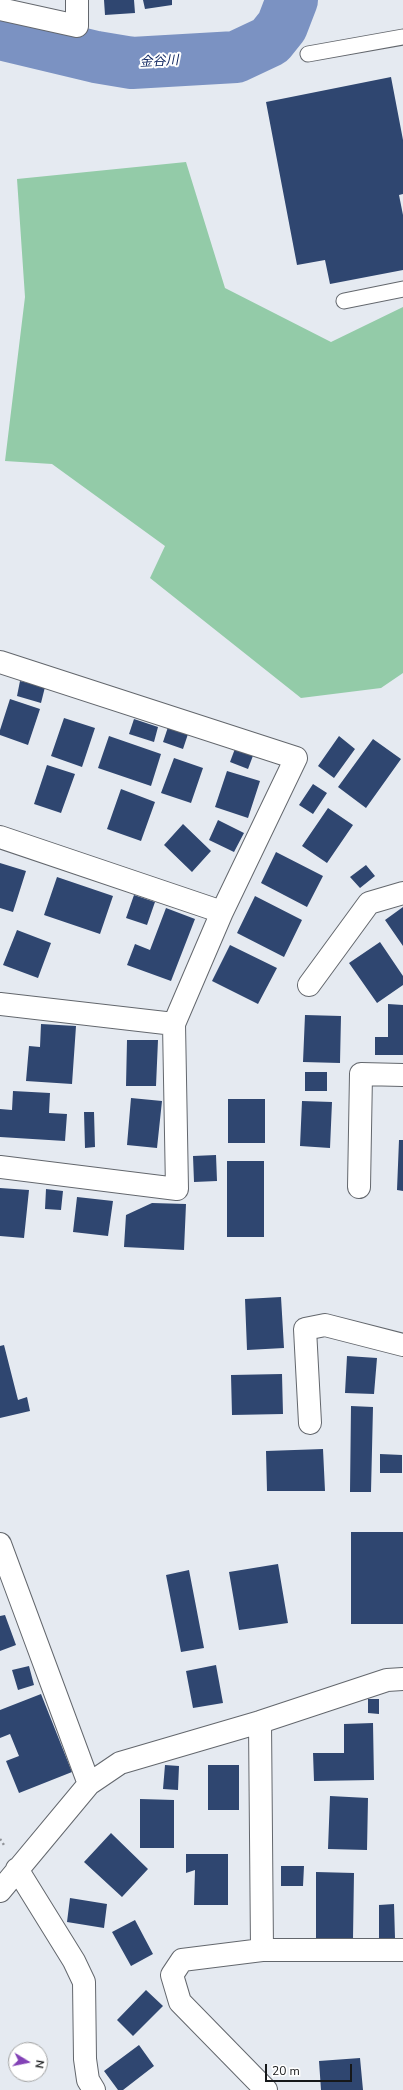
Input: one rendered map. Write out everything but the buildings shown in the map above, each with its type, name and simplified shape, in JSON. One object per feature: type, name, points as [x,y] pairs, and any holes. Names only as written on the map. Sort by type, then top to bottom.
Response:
[{"type":"street","points":[[0,8],[77,26],[77,0]]},
{"type":"street","points":[[0,662],[296,758],[222,912],[174,1024],[177,1189],[0,1167]]},
{"type":"street","points":[[0,837],[222,912]]},
{"type":"street","points":[[309,985],[369,903],[403,893]]},
{"type":"street","points":[[0,1004],[174,1024]]},
{"type":"street","points":[[359,1187],[361,1074],[403,1075]]},
{"type":"street","points":[[310,1423],[305,1329],[325,1325],[403,1345]]},
{"type":"street","points":[[0,1544],[88,1784]]},
{"type":"street","points":[[0,1891],[88,1784],[120,1763],[260,1722],[387,1680],[403,1679]]},
{"type":"street","points":[[260,1722],[262,1950]]},
{"type":"street","points":[[17,1869],[74,1961],[84,1982],[85,2059],[88,2080],[94,2090]]},
{"type":"street","points":[[266,2090],[180,2002],[172,1975],[182,1960],[262,1950],[403,1950]]},
{"type":"lane","points":[[308,54],[403,37]]},
{"type":"lane","points":[[344,301],[403,289]]},
{"type":"green space","points":[[186,162],[225,288],[331,342],[403,307],[403,673],[381,688],[301,698],[150,578],[165,546],[52,464],[5,461],[25,297],[17,179]]},
{"type":"waterway","name":"金谷川","points":[[0,34],[96,57],[132,63],[236,57],[270,41],[282,26],[292,0]]}]
